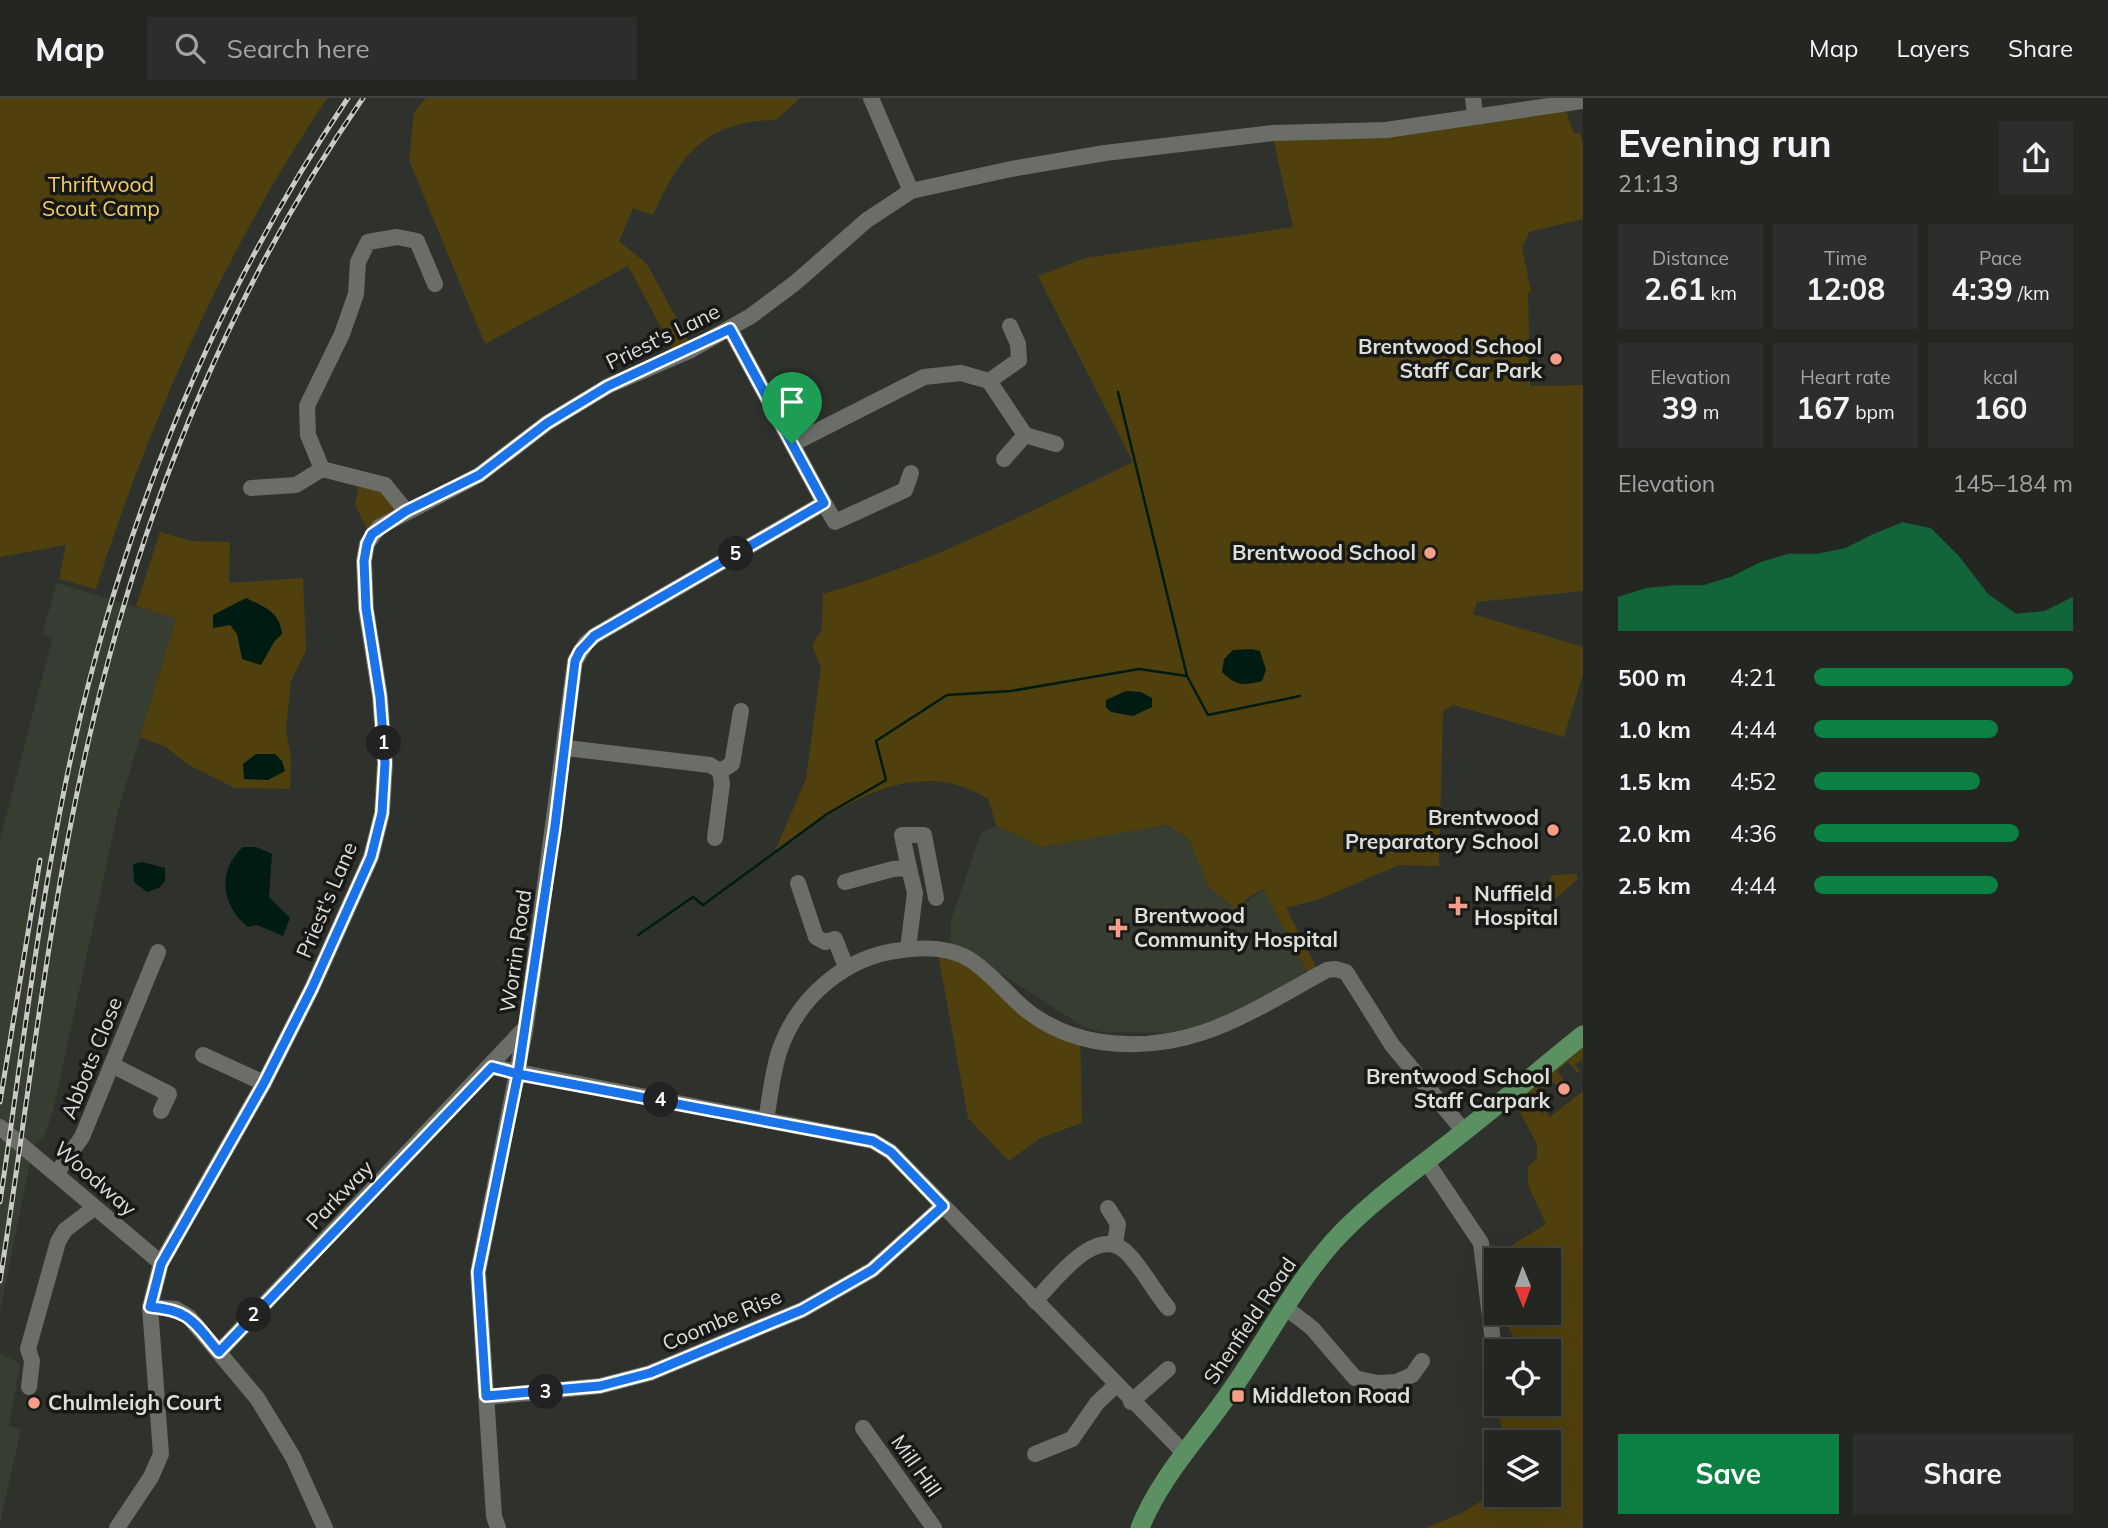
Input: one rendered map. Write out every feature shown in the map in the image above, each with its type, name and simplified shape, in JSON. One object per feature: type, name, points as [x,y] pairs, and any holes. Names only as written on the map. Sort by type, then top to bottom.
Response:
[{"type":"main road","name":"Shenfield Road","points":[[1140,1528],[1152,1501],[1244,1373],[1311,1269],[1348,1227],[1463,1130],[1583,1035]]},
{"type":"street","points":[[871,98],[911,191]]},
{"type":"street","points":[[1473,98],[1475,116]]},
{"type":"street","name":"Priest's Lane","points":[[117,1528],[151,1477],[161,1454],[150,1307],[161,1264],[264,1083],[337,934],[371,857],[377,835],[384,790],[384,734],[366,608],[364,561],[372,534],[406,511],[479,475],[547,423],[608,386],[730,329],[795,283],[882,208],[911,191],[1010,169],[1105,153],[1266,134],[1386,130],[1583,101]]},
{"type":"street","points":[[322,469],[308,436],[307,406],[342,334],[356,294],[358,262],[363,249],[368,242],[378,238],[397,237],[417,241],[435,284]]},
{"type":"street","points":[[989,382],[1019,359],[1018,344],[1010,326]]},
{"type":"street","points":[[730,329],[792,444],[818,506],[835,522],[905,490],[911,473]]},
{"type":"street","points":[[792,444],[924,377],[961,373],[989,382],[1026,435],[1056,443]]},
{"type":"street","points":[[1004,459],[1026,435]]},
{"type":"street","points":[[251,488],[296,485],[322,469],[386,485],[406,511]]},
{"type":"street","name":"Worrin Road","points":[[498,1528],[494,1516],[478,1272],[526,1026],[566,748],[573,672],[586,643],[818,506]]},
{"type":"street","points":[[720,771],[732,764],[741,711]]},
{"type":"street","points":[[566,748],[710,765],[720,771]]},
{"type":"street","points":[[715,838],[722,784],[720,771]]},
{"type":"street","points":[[908,949],[915,892],[902,835],[924,835],[936,898]]},
{"type":"street","points":[[845,882],[893,869],[909,868]]},
{"type":"street","points":[[798,883],[816,937],[819,941],[835,939],[846,967]]},
{"type":"street","points":[[766,1120],[779,1052],[793,1022],[812,997],[846,967],[882,953],[937,948],[968,958],[1041,1021],[1072,1035],[1101,1042],[1138,1044],[1174,1042],[1212,1031],[1335,969],[1352,978],[1392,1045],[1463,1130]]},
{"type":"street","name":"Abbots Close","points":[[56,1174],[82,1137],[158,952]]},
{"type":"street","name":"Parkway","points":[[219,1352],[492,1067],[526,1026]]},
{"type":"street","points":[[203,1055],[264,1083]]},
{"type":"street","points":[[112,1065],[169,1094],[161,1111]]},
{"type":"street","points":[[492,1067],[873,1141],[891,1152],[1185,1454]]},
{"type":"street","name":"Woodway","points":[[0,1127],[161,1264]]},
{"type":"street","points":[[1426,1161],[1481,1243],[1493,1339]]},
{"type":"street","name":"Coombe Rise","points":[[486,1396],[600,1386],[650,1373],[802,1310],[872,1270],[943,1206]]},
{"type":"street","points":[[29,1387],[33,1361],[27,1349],[58,1242],[65,1230],[94,1208]]},
{"type":"street","points":[[1108,1208],[1118,1224],[1115,1244]]},
{"type":"street","points":[[1035,1301],[1089,1248],[1103,1242],[1115,1244],[1128,1253],[1168,1308]]},
{"type":"street","points":[[150,1307],[176,1309],[189,1317],[257,1398],[293,1457],[325,1528]]},
{"type":"street","points":[[1286,1308],[1312,1328],[1354,1378],[1377,1383],[1396,1382],[1412,1374],[1422,1361]]},
{"type":"street","points":[[1132,1402],[1168,1369]]},
{"type":"street","points":[[1035,1454],[1072,1439],[1097,1404],[1116,1385]]},
{"type":"street","name":"Mill Hill","points":[[863,1428],[934,1528]]},
{"type":"shaded area","points":[[57,583],[176,619],[119,807],[53,1111],[44,1137],[31,1147],[0,1123],[0,840],[52,639],[42,634]]},
{"type":"shaded area","points":[[246,598],[275,615],[281,627],[282,634],[274,642],[261,665],[242,659],[237,634],[230,625],[213,628],[213,615]]},
{"type":"shaded area","points":[[1233,650],[1260,651],[1266,670],[1262,681],[1240,684],[1222,672],[1224,659]]},
{"type":"shaded area","points":[[1126,691],[1141,692],[1152,698],[1152,707],[1133,716],[1111,712],[1106,707],[1106,700]]},
{"type":"shaded area","points":[[256,754],[275,754],[282,761],[285,771],[268,780],[244,779],[243,764]]},
{"type":"shaded area","name":"Brentwood Community Hospital","points":[[996,825],[1041,847],[1167,825],[1189,839],[1208,887],[1237,910],[1263,889],[1307,971],[1243,1010],[1175,1033],[1102,1032],[1084,1027],[951,942],[951,920],[981,833]]},
{"type":"shaded area","points":[[243,847],[256,847],[272,854],[269,897],[290,918],[283,936],[257,925],[248,927],[232,909],[226,877],[229,866]]},
{"type":"shaded area","points":[[142,862],[165,868],[165,881],[159,888],[147,892],[134,882],[133,864]]},
{"type":"shaded area","points":[[0,1132],[31,1156],[0,1312]]},
{"type":"shaded area","points":[[0,1353],[20,1364],[9,1426],[21,1429],[0,1523]]},
{"type":"green space","name":"Thriftwood Scout Camp","points":[[0,98],[327,98],[256,214],[194,335],[141,461],[96,589],[59,579],[66,545],[0,557]]},
{"type":"green space","points":[[426,98],[800,98],[776,120],[731,127],[713,135],[698,145],[673,175],[653,215],[633,208],[619,241],[647,264],[693,349],[676,355],[628,266],[485,344],[409,160],[414,112]]},
{"type":"green space","name":"Brentwood School","points":[[1566,111],[1574,134],[1580,133],[1583,143],[1583,219],[1529,232],[1522,248],[1531,291],[1528,293],[1530,386],[1583,385],[1583,591],[1477,602],[1473,614],[1583,647],[1583,674],[1564,737],[1453,705],[1443,711],[1439,866],[1399,865],[1320,899],[1286,908],[1320,974],[1311,979],[1263,889],[1249,897],[1237,910],[1208,887],[1189,839],[1167,825],[1041,847],[996,825],[988,799],[960,786],[932,781],[904,783],[849,804],[822,819],[774,853],[806,779],[821,667],[812,645],[822,629],[823,594],[942,552],[1133,462],[1038,276],[1085,258],[1293,227],[1273,138],[1371,138]]},
{"type":"green space","points":[[360,479],[378,483],[406,511],[369,533],[355,505]]},
{"type":"green space","points":[[160,532],[191,541],[230,542],[229,583],[303,578],[306,650],[291,681],[286,731],[291,756],[290,789],[235,788],[187,764],[166,747],[140,737],[176,619],[136,606]]},
{"type":"green space","points":[[1577,874],[1578,879],[1548,905],[1541,886],[1548,885],[1552,875]]},
{"type":"green space","points":[[937,948],[953,953],[1018,1003],[1080,1037],[1082,1123],[1040,1138],[1009,1161],[968,1118]]},
{"type":"green space","points":[[1583,1044],[1583,1059],[1575,1065],[1580,1071],[1578,1073],[1568,1062],[1557,1071],[1565,1082],[1559,1087],[1554,1082],[1535,1098],[1542,1114],[1545,1111],[1550,1117],[1583,1091],[1583,1528],[1425,1528],[1460,1514],[1484,1499],[1484,1507],[1561,1507],[1561,1430],[1503,1430],[1498,1416],[1561,1416],[1561,1339],[1515,1339],[1507,1325],[1561,1325],[1561,1248],[1507,1248],[1546,1224],[1528,1185],[1528,1167],[1537,1158],[1537,1144],[1513,1099]]},
{"type":"waterway","points":[[1118,392],[1187,676],[1208,715],[1300,696]]},
{"type":"waterway","points":[[638,935],[693,897],[703,905],[827,814],[886,780],[876,741],[947,695],[1011,691],[1139,669],[1187,676]]},
{"type":"railway","points":[[0,1202],[51,858],[74,744],[95,658],[120,574],[181,408],[217,328],[300,173],[348,98]]},
{"type":"railway","points":[[0,1281],[60,880],[87,747],[133,576],[194,409],[230,328],[270,249],[363,98]]},
{"type":"railway","points":[[0,1102],[40,860]]},
{"type":"place","name":"Brentwood School Staff Car Park","points":[[1556,359]]},
{"type":"place","name":"Brentwood School","points":[[1430,553]]},
{"type":"place","name":"Brentwood Preparatory School","points":[[1553,830]]},
{"type":"place","name":"Nuffield Hospital","points":[[1458,906]]},
{"type":"place","name":"Brentwood Community Hospital","points":[[1118,928]]},
{"type":"place","name":"Brentwood School Staff Carpark","points":[[1564,1089]]},
{"type":"place","name":"Middleton Road","points":[[1238,1396]]},
{"type":"place","name":"Chulmleigh Court","points":[[34,1403]]},
{"type":"route","points":[[792,444],[730,329],[689,351],[608,386],[547,423],[479,475],[458,488],[406,511],[372,534],[365,550],[364,561],[366,608],[380,697],[385,763],[382,813],[371,857],[312,988],[264,1083],[161,1264],[150,1307],[176,1309],[189,1317],[219,1352],[492,1067],[518,1074],[478,1272],[486,1396],[600,1386],[650,1373],[802,1310],[872,1270],[943,1206],[891,1152],[873,1141],[518,1074],[537,959],[575,661],[586,643],[594,636],[824,503],[792,444]]}]
